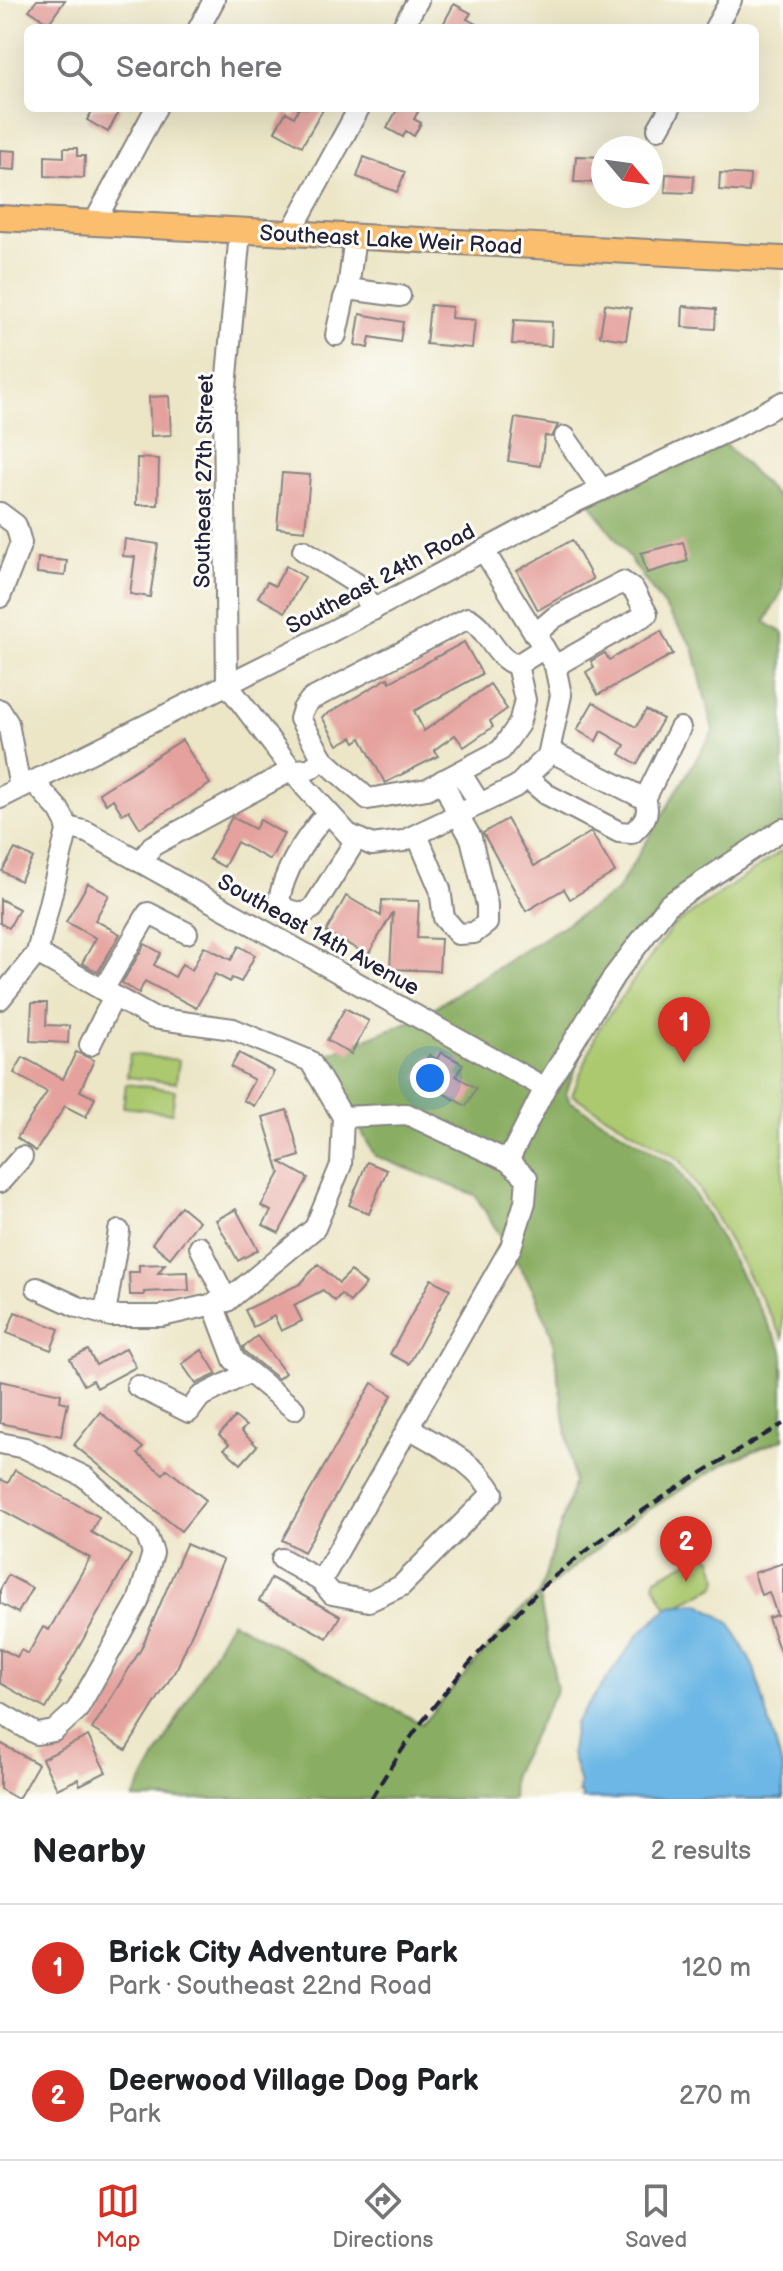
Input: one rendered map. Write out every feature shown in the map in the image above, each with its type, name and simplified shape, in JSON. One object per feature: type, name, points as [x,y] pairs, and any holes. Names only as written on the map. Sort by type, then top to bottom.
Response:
[{"type":"main road","name":"Southeast Lake Weir Road","points":[[0,218],[783,259]]},
{"type":"street","points":[[201,24],[214,0]]},
{"type":"street","points":[[404,24],[418,0]]},
{"type":"street","points":[[717,24],[731,0]]},
{"type":"street","points":[[94,223],[154,112]]},
{"type":"street","points":[[290,234],[357,112]]},
{"type":"street","points":[[658,129],[668,112]]},
{"type":"street","name":"Southeast 27th Street","points":[[227,684],[224,409],[240,232]]},
{"type":"street","points":[[336,335],[348,289],[355,237]]},
{"type":"street","points":[[348,289],[400,296]]},
{"type":"street","name":"Southeast 24th Road","points":[[0,798],[373,610],[573,503],[739,426],[783,402]]},
{"type":"street","points":[[565,437],[602,490]]},
{"type":"street","points":[[0,513],[16,525],[21,543],[0,597]]},
{"type":"street","points":[[303,550],[357,584],[373,610]]},
{"type":"street","points":[[227,684],[328,812],[348,834],[372,845],[403,841],[517,786],[548,756],[561,695],[556,669],[484,551]]},
{"type":"street","points":[[517,665],[540,641],[555,617],[623,582],[634,590],[647,614],[562,662],[556,669]]},
{"type":"street","points":[[468,618],[478,623],[498,653],[517,665],[525,700],[519,724],[501,750],[427,789],[368,799],[323,759],[300,719],[310,700],[468,618]]},
{"type":"street","points":[[0,710],[8,723],[16,776],[59,810],[68,827],[37,953],[0,999]]},
{"type":"street","points":[[645,799],[680,728]]},
{"type":"street","points":[[526,777],[546,794],[619,832],[632,833],[641,825],[648,806],[645,799],[550,751]]},
{"type":"street","points":[[141,862],[152,846],[292,770],[310,769],[323,759]]},
{"type":"street","points":[[452,776],[480,804]]},
{"type":"street","points":[[417,835],[440,889],[444,918],[458,934],[474,933],[487,923],[487,905],[471,838],[458,815],[452,776]]},
{"type":"street","points":[[328,812],[313,828],[283,880],[279,900],[285,909],[303,914],[313,908],[357,838]]},
{"type":"street","name":"Southeast 14th Avenue","points":[[68,827],[87,832],[545,1088]]},
{"type":"street","points":[[508,1161],[545,1088],[614,976],[669,904],[783,829]]},
{"type":"street","points":[[90,1045],[109,993],[148,913],[187,933]]},
{"type":"street","points":[[37,953],[153,1018],[233,1029],[310,1061],[343,1117],[341,1165],[315,1228],[220,1303],[162,1316],[108,1315],[78,1307],[37,1288]]},
{"type":"street","points":[[321,1581],[511,1247],[525,1202],[527,1178],[508,1161],[407,1114],[343,1117]]},
{"type":"street","points":[[0,1182],[22,1157]]},
{"type":"street","points":[[108,1315],[119,1231]]},
{"type":"street","points":[[200,1247],[220,1303],[234,1360],[294,1409]]},
{"type":"street","points":[[137,1386],[189,1412],[200,1397],[248,1373]]},
{"type":"street","points":[[282,1559],[321,1581],[332,1594],[369,1601],[401,1586],[493,1493],[473,1467],[408,1427]]},
{"type":"street","points":[[0,1443],[25,1448],[85,1477],[146,1534],[153,1553],[138,1602],[77,1710],[54,1731],[37,1734],[0,1713]]},
{"type":"green space","points":[[723,442],[783,503],[783,589],[765,622],[783,633],[783,842],[667,922],[592,1026],[566,1093],[570,1101],[675,1165],[707,1214],[783,1351],[783,1439],[727,1462],[637,1517],[539,1595],[574,1482],[552,1335],[532,1287],[475,1195],[375,1156],[321,1057],[418,1018],[616,892],[713,731],[693,647],[590,503]]},
{"type":"green space","points":[[783,850],[783,1338],[713,1212],[680,1160],[572,1095],[598,1030],[672,927]]},
{"type":"green space","points":[[130,1054],[179,1060],[176,1083],[127,1077]]},
{"type":"green space","points":[[126,1084],[175,1090],[172,1113],[123,1107]]},
{"type":"green space","points":[[702,1554],[712,1558],[718,1579],[716,1586],[673,1608],[666,1607],[654,1584],[656,1578]]},
{"type":"green space","points":[[539,1595],[557,1689],[513,1774],[512,1799],[133,1799],[231,1621],[422,1724],[520,1611]]},
{"type":"water","points":[[699,1603],[730,1623],[754,1668],[783,1770],[783,1799],[582,1799],[571,1753],[575,1723],[640,1633],[670,1606]]},
{"type":"building","points":[[37,0],[65,0],[49,23],[29,10]]},
{"type":"building","points":[[454,4],[471,13],[467,19],[476,24],[443,24]]},
{"type":"building","points":[[92,112],[119,112],[108,132],[87,120]]},
{"type":"building","points":[[286,112],[294,117],[297,112],[322,112],[302,146],[275,131]]},
{"type":"building","points":[[396,112],[418,112],[414,119],[421,123],[414,136],[406,131],[403,137],[387,128]]},
{"type":"building","points":[[64,148],[77,148],[77,156],[85,156],[84,178],[45,176],[45,156],[64,157]]},
{"type":"building","points":[[0,150],[16,151],[15,170],[0,169]]},
{"type":"building","points":[[576,156],[591,157],[591,183],[574,182]]},
{"type":"building","points":[[364,157],[405,172],[397,192],[357,177]]},
{"type":"building","points":[[720,173],[750,175],[749,192],[719,190]]},
{"type":"building","points":[[666,174],[694,176],[693,193],[665,192]]},
{"type":"building","points":[[605,304],[631,308],[626,340],[600,336]]},
{"type":"building","points":[[430,305],[452,307],[451,318],[475,320],[472,348],[426,344]]},
{"type":"building","points":[[683,306],[716,309],[715,329],[682,327]]},
{"type":"building","points":[[360,314],[403,322],[400,342],[370,337],[368,348],[355,345]]},
{"type":"building","points":[[514,320],[552,322],[551,346],[512,344]]},
{"type":"building","points":[[169,396],[171,435],[151,436],[149,397]]},
{"type":"building","points":[[515,418],[558,425],[552,437],[545,436],[540,466],[508,461]]},
{"type":"building","points":[[137,458],[159,459],[158,505],[136,505]]},
{"type":"building","points":[[282,473],[310,475],[305,531],[277,528]]},
{"type":"building","points":[[125,539],[158,544],[150,597],[130,594],[135,557],[123,556]]},
{"type":"building","points":[[572,540],[593,579],[538,610],[517,571]]},
{"type":"building","points":[[683,542],[688,561],[647,573],[641,553]]},
{"type":"building","points":[[38,558],[67,561],[65,576],[37,573]]},
{"type":"building","points":[[286,566],[305,577],[285,612],[258,597],[267,582],[275,586]]},
{"type":"building","points":[[661,631],[673,654],[598,695],[586,672],[594,667],[591,661],[605,653],[609,660]]},
{"type":"building","points":[[464,642],[482,674],[414,711],[424,731],[490,684],[507,709],[490,721],[493,727],[464,747],[455,735],[434,750],[438,756],[385,783],[361,738],[355,742],[352,737],[338,745],[322,717],[388,678],[390,682]]},
{"type":"building","points":[[593,702],[636,727],[646,710],[663,719],[637,764],[620,754],[625,745],[601,731],[596,741],[577,730]]},
{"type":"building","points":[[182,740],[210,784],[140,828],[129,810],[122,814],[113,799],[106,804],[99,793]]},
{"type":"building","points":[[232,817],[255,829],[260,820],[284,834],[270,860],[237,842],[224,867],[209,859]]},
{"type":"building","points":[[507,819],[534,866],[591,832],[615,872],[570,899],[564,889],[526,911],[483,833]]},
{"type":"building","points":[[15,849],[33,858],[20,881],[2,871]]},
{"type":"building","points":[[88,883],[109,895],[95,920],[120,934],[98,972],[82,963],[96,938],[66,922]]},
{"type":"building","points":[[346,896],[381,916],[382,900],[419,901],[417,938],[441,939],[439,971],[390,969],[393,912],[368,955],[326,932]]},
{"type":"building","points":[[0,899],[19,909],[9,928],[0,923]]},
{"type":"building","points":[[145,944],[161,953],[154,965],[175,977],[182,964],[192,970],[204,946],[231,960],[239,946],[255,955],[241,982],[232,978],[230,982],[215,974],[196,1008],[145,981],[139,993],[122,983]]},
{"type":"building","points":[[32,1003],[47,1003],[46,1025],[69,1026],[68,1043],[30,1041]]},
{"type":"building","points":[[345,1008],[369,1021],[351,1054],[327,1040]]},
{"type":"building","points":[[76,1052],[94,1060],[80,1091],[95,1098],[86,1117],[65,1106],[36,1151],[17,1138],[47,1092],[14,1073],[23,1057],[63,1079]]},
{"type":"building","points":[[441,1052],[463,1064],[456,1076],[476,1088],[466,1106],[416,1078],[429,1055],[437,1059]]},
{"type":"building","points":[[239,1053],[274,1072],[254,1106],[243,1100],[254,1080],[231,1067]]},
{"type":"building","points":[[287,1110],[300,1156],[280,1162],[308,1178],[279,1233],[263,1225],[271,1211],[261,1206],[280,1173],[263,1117]]},
{"type":"building","points":[[367,1162],[387,1170],[369,1214],[349,1205]]},
{"type":"building","points":[[181,1206],[199,1221],[170,1258],[152,1243]]},
{"type":"building","points":[[236,1209],[258,1250],[238,1261],[216,1220]]},
{"type":"building","points":[[165,1264],[158,1273],[188,1272],[189,1290],[130,1295],[129,1272],[139,1272],[139,1265]]},
{"type":"building","points":[[318,1264],[339,1283],[351,1271],[366,1284],[350,1302],[341,1294],[335,1301],[323,1290],[294,1305],[302,1321],[281,1331],[274,1316],[253,1327],[245,1310],[300,1284]]},
{"type":"building","points":[[431,1279],[450,1289],[409,1364],[390,1354]]},
{"type":"building","points":[[15,1312],[59,1329],[51,1350],[7,1333]]},
{"type":"building","points":[[257,1336],[285,1373],[278,1379],[245,1352],[243,1347]]},
{"type":"building","points":[[126,1348],[136,1367],[97,1388],[93,1380],[84,1385],[70,1359],[88,1350],[96,1365]]},
{"type":"building","points":[[202,1350],[217,1374],[196,1384],[182,1364]]},
{"type":"building","points":[[0,1381],[61,1394],[60,1401],[68,1403],[61,1436],[0,1423]]},
{"type":"building","points":[[372,1383],[392,1395],[304,1552],[282,1540]]},
{"type":"building","points":[[100,1412],[143,1448],[138,1454],[163,1474],[167,1469],[206,1500],[181,1531],[74,1445]]},
{"type":"building","points":[[235,1417],[246,1426],[241,1431],[257,1446],[241,1464],[224,1449],[229,1444],[219,1435]]},
{"type":"building","points":[[15,1470],[99,1517],[91,1532],[131,1555],[46,1709],[0,1683],[0,1648],[17,1657],[21,1650],[28,1654],[43,1627],[49,1630],[90,1558],[0,1509],[0,1479],[8,1483]]},
{"type":"building","points":[[186,1544],[223,1560],[178,1666],[126,1750],[92,1729],[141,1649]]},
{"type":"building","points":[[783,1563],[781,1655],[768,1618],[777,1615],[769,1592],[761,1595],[754,1573]]},
{"type":"building","points":[[8,1575],[32,1588],[18,1613],[0,1603],[0,1590]]},
{"type":"building","points":[[271,1578],[340,1616],[327,1638],[259,1601]]},
{"type":"building","points":[[88,1736],[106,1772],[80,1785],[78,1779],[57,1789],[42,1759]]},
{"type":"building","points":[[0,1743],[38,1764],[18,1799],[0,1789]]},
{"type":"railway","points":[[371,1799],[417,1729],[451,1685],[545,1584],[635,1516],[783,1424]]},
{"type":"place","name":"Brick City Adventure Park","points":[[684,1063]]},
{"type":"place","name":"Deerwood Village Dog Park","points":[[686,1582]]}]
